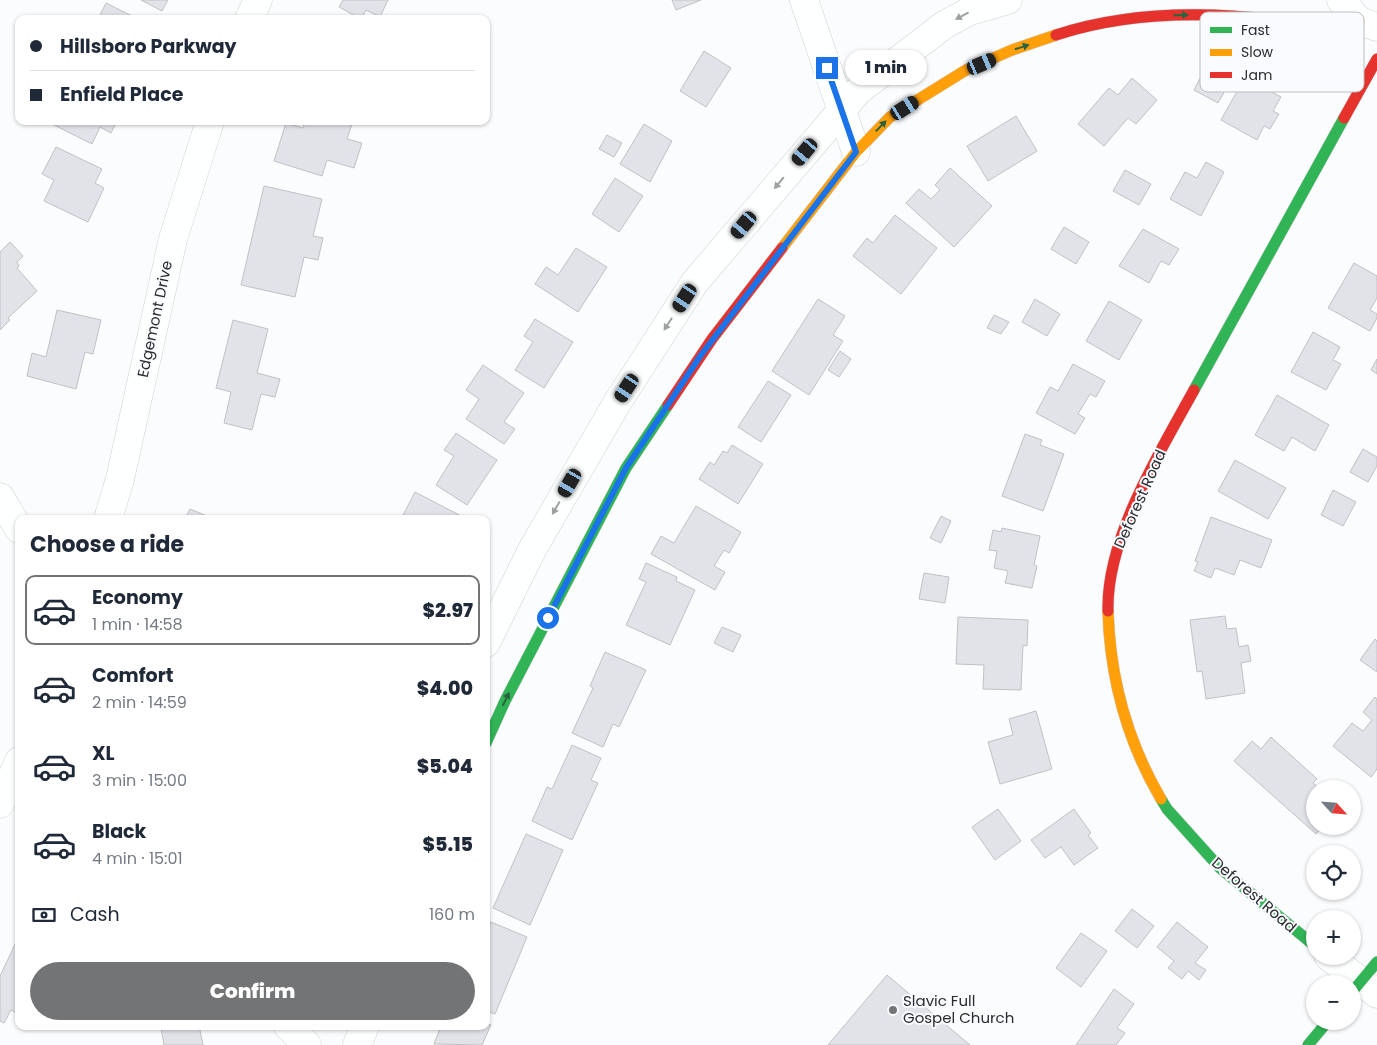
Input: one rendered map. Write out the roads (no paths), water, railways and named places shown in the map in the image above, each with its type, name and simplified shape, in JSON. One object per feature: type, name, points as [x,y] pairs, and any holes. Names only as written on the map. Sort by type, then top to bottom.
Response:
[{"type":"street","points":[[251,15],[258,0]]},
{"type":"street","points":[[804,0],[856,152]]},
{"type":"street","points":[[490,635],[532,548],[617,403],[695,282],[858,91],[944,25],[970,11],[1008,0]]},
{"type":"street","points":[[1341,0],[1354,12]]},
{"type":"street","points":[[490,734],[505,701],[626,468],[712,339],[856,152],[890,117],[966,70],[1012,50],[1070,31],[1131,19],[1178,14],[1200,14]]},
{"type":"street","name":"Deforest Road","points":[[1364,83],[1377,59]]},
{"type":"street","name":"Deforest Road","points":[[1306,939],[1220,868],[1168,809],[1142,766],[1124,717],[1109,639],[1108,601],[1117,549],[1151,468],[1359,92]]},
{"type":"street","name":"Edgemont Drive","points":[[109,515],[120,479],[173,238],[209,125]]},
{"type":"street","points":[[0,497],[15,522]]},
{"type":"street","points":[[1337,965],[1363,990],[1377,962]]},
{"type":"street","points":[[292,1030],[307,1045],[314,1030]]},
{"type":"street","points":[[358,1045],[364,1030]]},
{"type":"street","points":[[1308,1045],[1320,1030]]},
{"type":"place","name":"Slavic Full Gospel Church","points":[[893,1010]]}]
